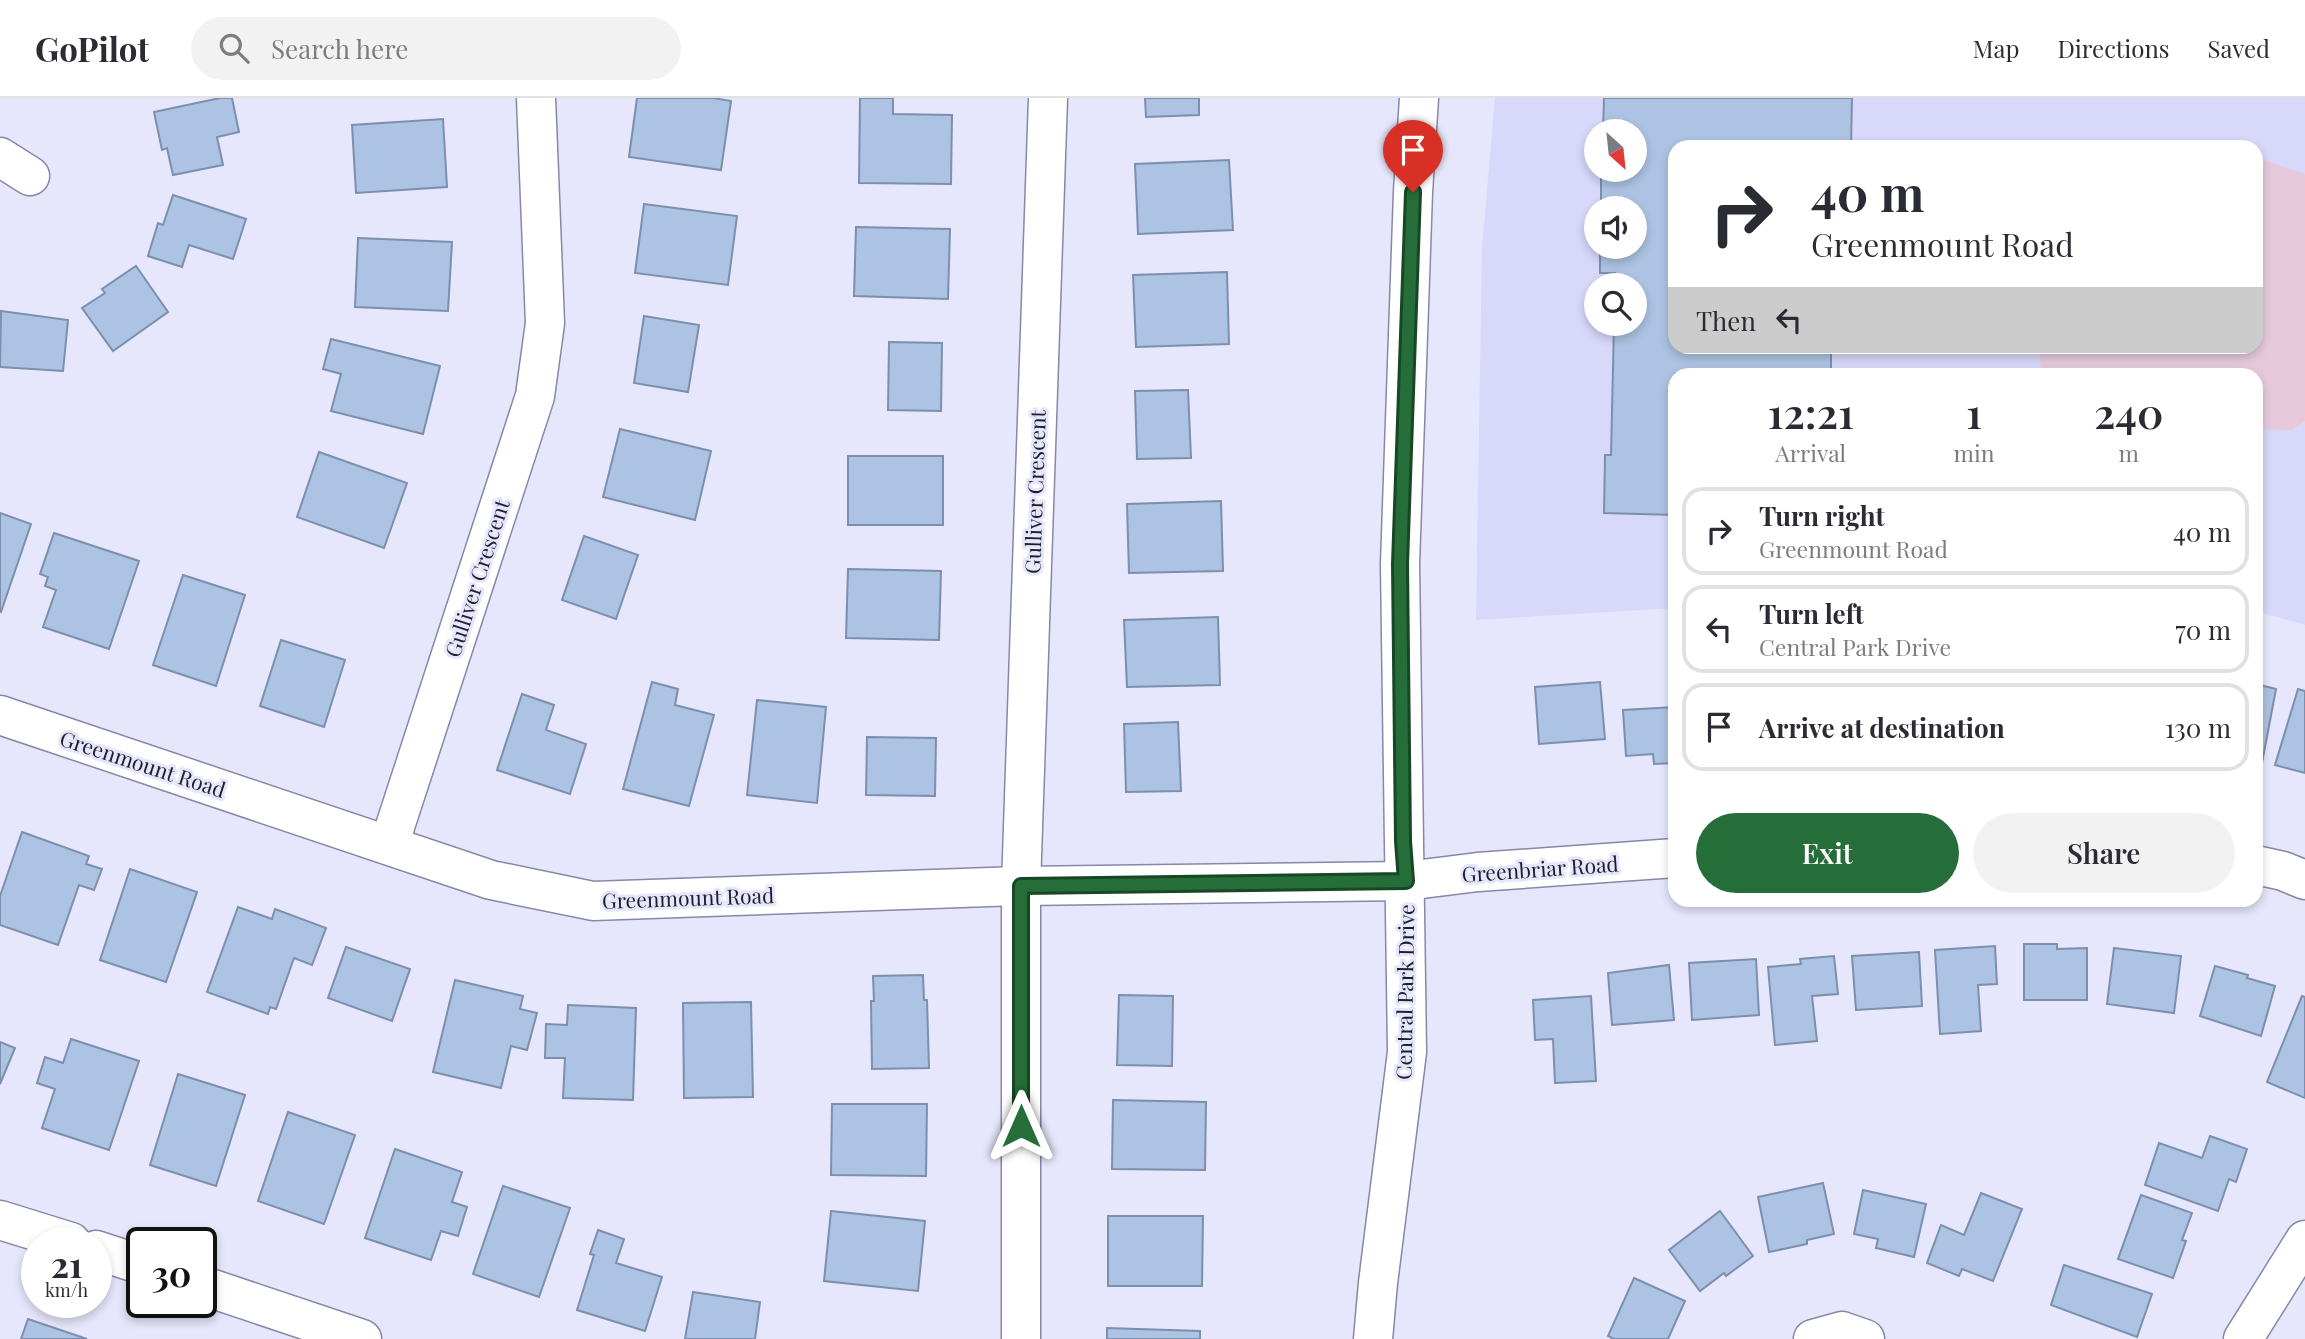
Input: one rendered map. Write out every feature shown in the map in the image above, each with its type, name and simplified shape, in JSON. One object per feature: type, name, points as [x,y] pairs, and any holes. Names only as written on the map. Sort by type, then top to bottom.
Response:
[{"type":"street","name":"Gulliver Crescent","points":[[389,845],[536,396],[545,323],[536,98]]},
{"type":"street","name":"Gulliver Crescent","points":[[1021,1339],[1021,886],[1048,98]]},
{"type":"street","name":"Central Park Drive","points":[[1373,1339],[1407,1052],[1400,564],[1413,192],[1419,98]]},
{"type":"street","name":"Greenmount Road","points":[[0,715],[491,880],[593,901],[1021,886],[1406,881]]},
{"type":"street","name":"Greenbriar Road","points":[[1406,881],[1478,872],[1668,858]]},
{"type":"street","points":[[2263,867],[2305,880]]},
{"type":"street","points":[[0,1220],[23,1227]]},
{"type":"street","points":[[2243,1339],[2305,1240]]},
{"type":"street","points":[[217,1289],[362,1339]]},
{"type":"street","points":[[1813,1339],[1842,1331],[1865,1339]]},
{"type":"shaded area","points":[[1495,98],[2305,98],[2305,625],[2263,613],[2263,368],[1668,368],[1668,608],[1476,620],[1482,249]]},
{"type":"shaded area","points":[[2263,160],[2305,174],[2305,421],[2292,430],[2263,429],[2263,368],[2041,368],[2041,354],[2263,354]]},
{"type":"building","points":[[220,98],[232,98],[239,132],[217,137],[223,165],[173,175],[167,148],[162,150],[154,112]]},
{"type":"building","points":[[637,98],[713,98],[731,101],[721,170],[629,157]]},
{"type":"building","points":[[860,98],[893,98],[893,114],[952,115],[951,184],[859,183]]},
{"type":"building","points":[[1145,98],[1199,98],[1199,115],[1146,117]]},
{"type":"building","points":[[1604,98],[1852,98],[1851,140],[1668,140],[1668,354],[1831,354],[1831,368],[1668,368],[1668,515],[1604,513],[1605,455],[1611,455],[1614,336],[1647,336],[1647,273],[1600,273],[1600,259],[1647,259],[1647,196],[1601,196],[1601,182],[1647,182],[1647,119],[1603,119]]},
{"type":"building","points":[[443,119],[447,187],[356,193],[352,125]]},
{"type":"building","points":[[1229,160],[1233,230],[1138,234],[1135,164]]},
{"type":"building","points":[[173,195],[246,219],[233,259],[189,245],[182,267],[148,256],[158,223],[163,225]]},
{"type":"building","points":[[644,204],[737,216],[728,285],[635,273]]},
{"type":"building","points":[[856,227],[950,229],[948,299],[854,296]]},
{"type":"building","points":[[358,238],[452,242],[448,311],[355,307]]},
{"type":"building","points":[[136,266],[168,312],[113,351],[82,308],[105,293],[102,289]]},
{"type":"building","points":[[1227,272],[1229,344],[1136,347],[1133,275]]},
{"type":"building","points":[[1,311],[68,320],[63,371],[0,367]]},
{"type":"building","points":[[644,316],[699,325],[688,392],[634,383]]},
{"type":"building","points":[[331,339],[440,366],[423,434],[331,411],[341,374],[323,369]]},
{"type":"building","points":[[889,342],[942,343],[941,411],[888,410]]},
{"type":"building","points":[[1188,390],[1191,458],[1137,459],[1135,391]]},
{"type":"building","points":[[620,429],[711,451],[695,520],[603,497]]},
{"type":"building","points":[[319,452],[407,483],[384,548],[297,517]]},
{"type":"building","points":[[848,456],[943,456],[943,525],[848,525]]},
{"type":"building","points":[[1221,501],[1223,571],[1129,573],[1127,504]]},
{"type":"building","points":[[0,513],[31,524],[1,612],[0,611]]},
{"type":"building","points":[[54,533],[139,561],[109,649],[43,627],[56,590],[45,586],[48,577],[40,574]]},
{"type":"building","points":[[584,536],[638,555],[616,619],[562,600]]},
{"type":"building","points":[[848,569],[941,571],[939,640],[846,638]]},
{"type":"building","points":[[183,575],[245,595],[216,686],[153,665]]},
{"type":"building","points":[[1218,617],[1220,685],[1127,687],[1124,620]]},
{"type":"building","points":[[281,640],[345,660],[324,727],[260,706]]},
{"type":"building","points":[[652,682],[678,689],[675,705],[714,715],[689,806],[623,789]]},
{"type":"building","points":[[1600,682],[1605,739],[1539,744],[1535,687]]},
{"type":"building","points":[[2263,686],[2276,689],[2263,758]]},
{"type":"building","points":[[2298,689],[2305,691],[2305,773],[2275,765]]},
{"type":"building","points":[[522,694],[554,705],[546,730],[586,744],[570,794],[497,770]]},
{"type":"building","points":[[757,700],[826,707],[817,803],[747,795]]},
{"type":"building","points":[[1668,707],[1668,763],[1654,764],[1653,754],[1626,756],[1623,710]]},
{"type":"building","points":[[1178,722],[1181,791],[1126,792],[1124,724]]},
{"type":"building","points":[[867,737],[936,738],[935,796],[866,795]]},
{"type":"building","points":[[22,832],[89,856],[86,864],[102,869],[94,890],[79,885],[58,945],[0,925],[0,896]]},
{"type":"building","points":[[130,869],[197,892],[166,982],[100,960]]},
{"type":"building","points":[[238,907],[272,919],[275,909],[326,928],[312,965],[294,958],[276,1009],[270,1007],[268,1014],[207,992]]},
{"type":"building","points":[[2024,944],[2057,944],[2057,949],[2087,948],[2087,1000],[2024,1000]]},
{"type":"building","points":[[1995,946],[1997,984],[1978,985],[1981,1031],[1940,1034],[1935,950]]},
{"type":"building","points":[[346,947],[410,969],[392,1021],[328,998]]},
{"type":"building","points":[[2114,948],[2181,956],[2174,1013],[2107,1004]]},
{"type":"building","points":[[1919,952],[1922,1006],[1856,1010],[1852,956]]},
{"type":"building","points":[[1834,956],[1838,994],[1812,996],[1817,1041],[1775,1045],[1768,967],[1801,964],[1800,959]]},
{"type":"building","points":[[1756,959],[1759,1015],[1692,1020],[1689,963]]},
{"type":"building","points":[[1669,965],[1674,1020],[1612,1025],[1608,973]]},
{"type":"building","points":[[2215,966],[2275,986],[2261,1036],[2200,1016]]},
{"type":"building","points":[[923,975],[924,1000],[927,1000],[929,1068],[872,1069],[873,976]]},
{"type":"building","points":[[455,980],[523,996],[520,1009],[537,1013],[527,1050],[511,1046],[501,1088],[433,1072]]},
{"type":"building","points":[[1119,995],[1173,996],[1172,1066],[1117,1065]]},
{"type":"building","points":[[1591,996],[1596,1081],[1555,1083],[1553,1039],[1535,1040],[1533,1000]]},
{"type":"building","points":[[2302,996],[2305,997],[2305,1098],[2267,1082]]},
{"type":"building","points":[[751,1002],[753,1097],[684,1098],[683,1003]]},
{"type":"building","points":[[568,1005],[636,1008],[633,1100],[563,1098],[565,1058],[545,1058],[546,1024],[567,1025]]},
{"type":"building","points":[[71,1039],[139,1061],[109,1150],[42,1128],[55,1089],[37,1083],[45,1057],[63,1063]]},
{"type":"building","points":[[0,1042],[15,1048],[0,1084]]},
{"type":"building","points":[[178,1074],[245,1095],[216,1186],[150,1165]]},
{"type":"building","points":[[1113,1100],[1206,1102],[1205,1170],[1112,1169]]},
{"type":"building","points":[[832,1104],[927,1104],[926,1176],[831,1175]]},
{"type":"building","points":[[288,1112],[355,1135],[324,1224],[258,1201]]},
{"type":"building","points":[[2210,1136],[2247,1149],[2236,1182],[2229,1179],[2218,1211],[2145,1185],[2159,1143],[2202,1158]]},
{"type":"building","points":[[395,1149],[462,1172],[452,1202],[467,1207],[458,1236],[441,1231],[431,1260],[365,1238]]},
{"type":"building","points":[[1823,1183],[1834,1234],[1807,1240],[1807,1244],[1769,1252],[1758,1197]]},
{"type":"building","points":[[503,1186],[570,1208],[539,1297],[473,1274]]},
{"type":"building","points":[[1863,1190],[1926,1204],[1914,1257],[1876,1248],[1878,1239],[1854,1234]]},
{"type":"building","points":[[1981,1193],[2022,1209],[1993,1281],[1962,1269],[1959,1276],[1927,1263],[1941,1225],[1964,1235]]},
{"type":"building","points":[[2141,1195],[2192,1213],[2173,1278],[2118,1259]]},
{"type":"building","points":[[831,1211],[925,1221],[918,1291],[824,1281]]},
{"type":"building","points":[[1720,1211],[1753,1256],[1700,1291],[1669,1250]]},
{"type":"building","points":[[1108,1216],[1203,1216],[1202,1286],[1108,1286]]},
{"type":"building","points":[[598,1230],[624,1239],[616,1263],[662,1277],[645,1331],[577,1310],[594,1255],[590,1254]]},
{"type":"building","points":[[2064,1265],[2152,1294],[2137,1337],[2051,1305]]},
{"type":"building","points":[[1634,1278],[1685,1301],[1668,1339],[1614,1339],[1608,1336]]},
{"type":"building","points":[[693,1292],[760,1302],[755,1339],[685,1339]]},
{"type":"building","points":[[28,1319],[87,1339],[21,1339]]},
{"type":"building","points":[[1107,1328],[1200,1331],[1200,1339],[1107,1339]]},
{"type":"route","points":[[1021,1126],[1021,886],[1406,881],[1403,841],[1400,564],[1413,192]]}]
